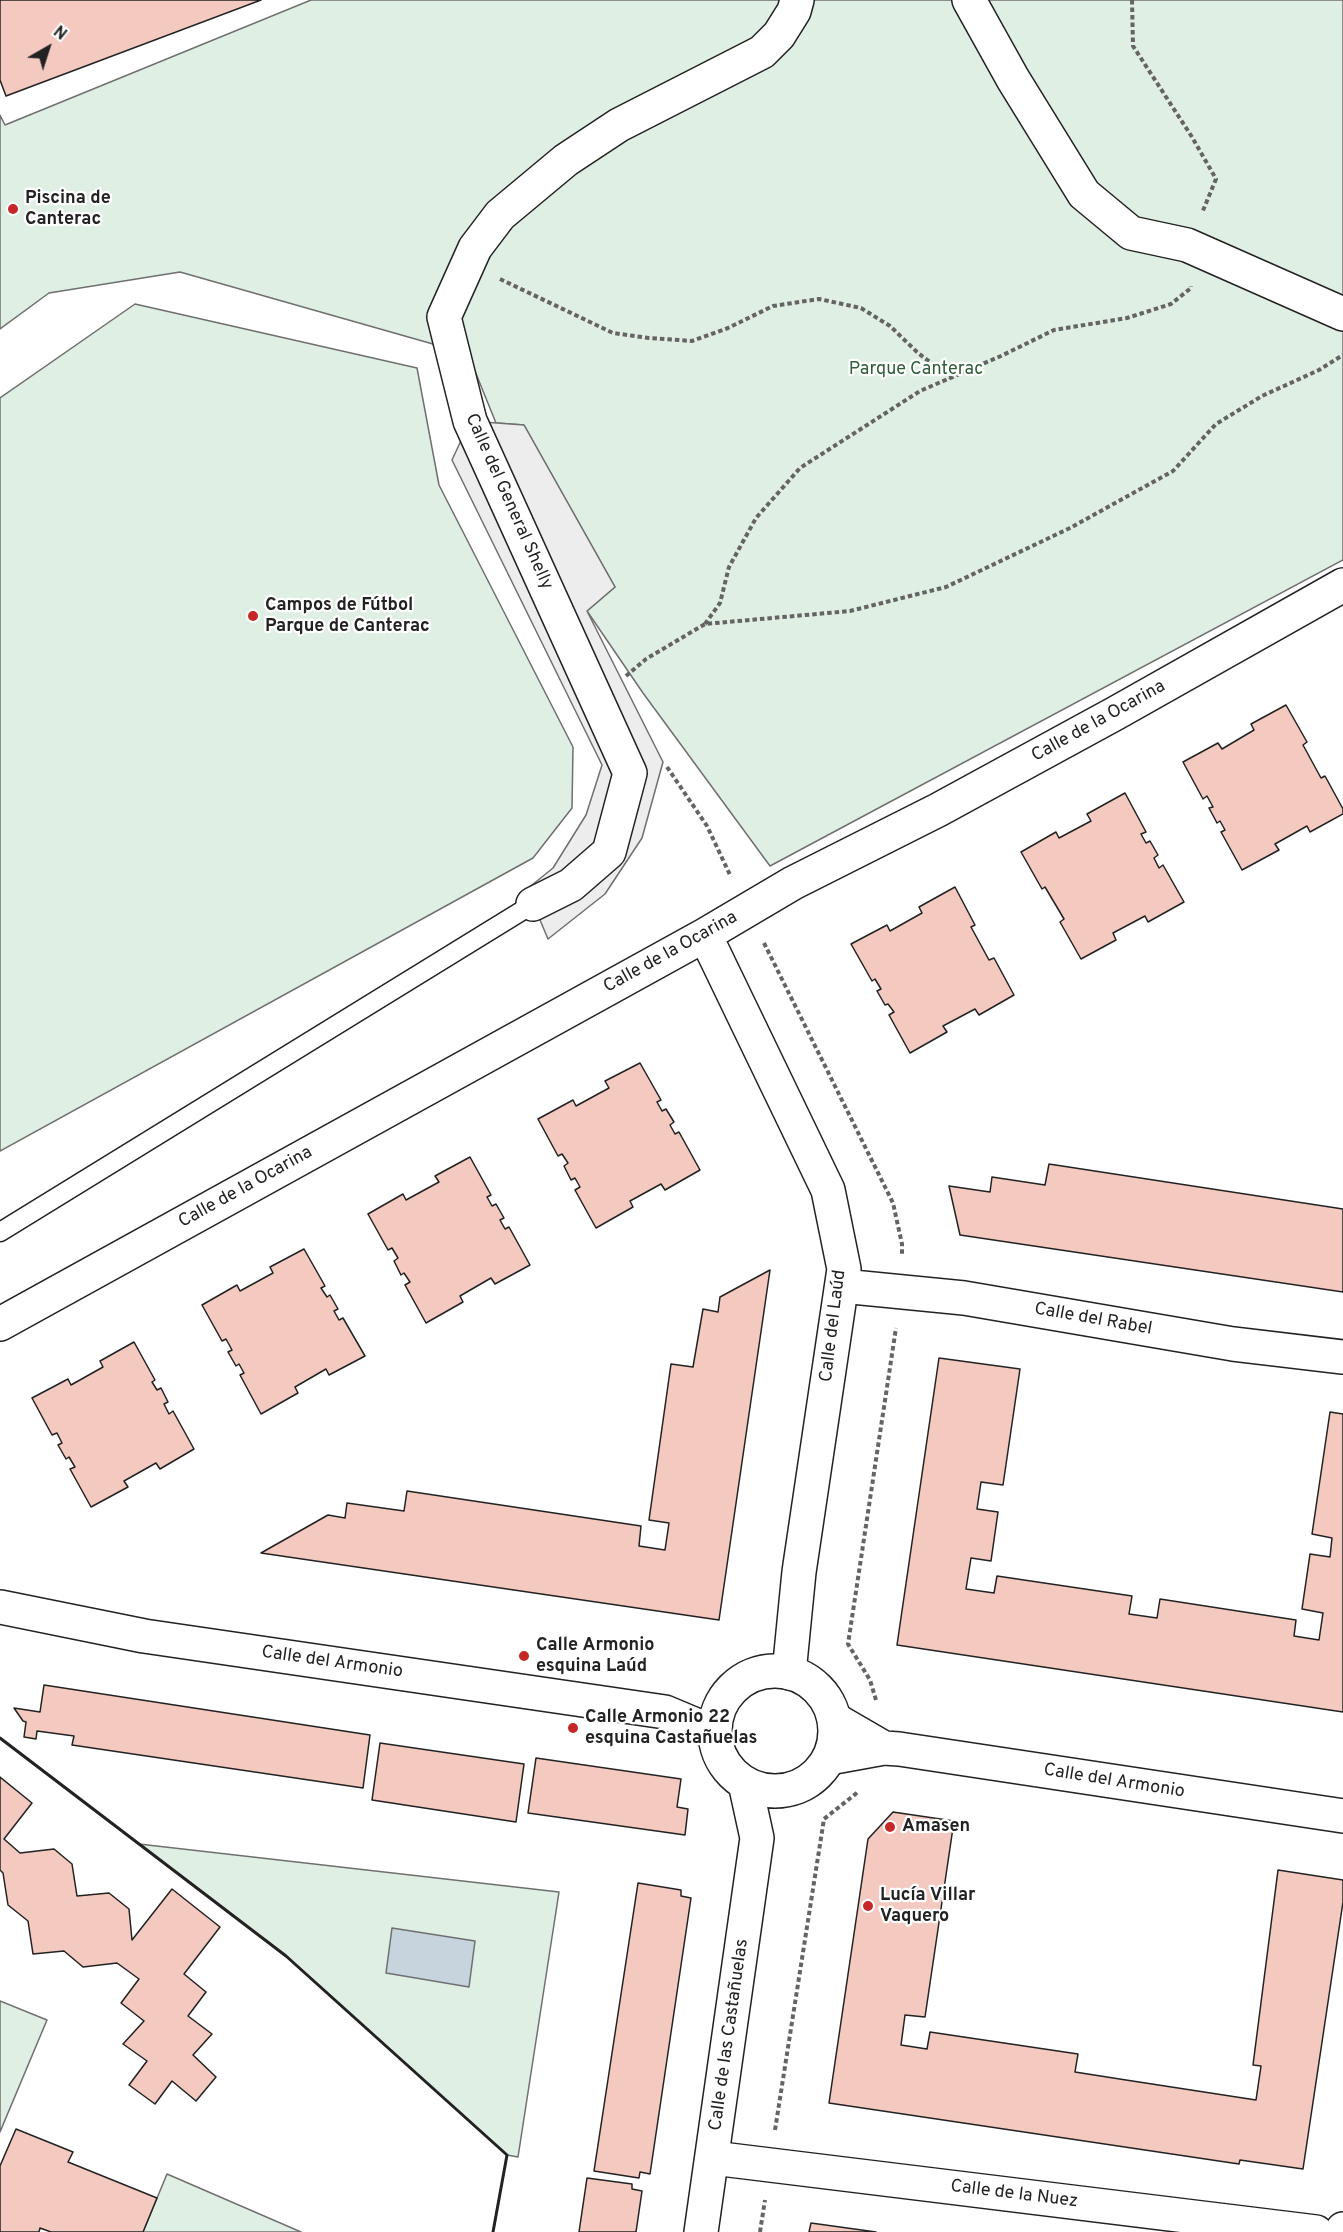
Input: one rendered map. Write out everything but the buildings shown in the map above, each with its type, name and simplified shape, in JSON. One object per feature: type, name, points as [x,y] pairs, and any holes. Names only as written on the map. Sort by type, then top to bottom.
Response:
[{"type":"street","name":"Calle del General Shelly","points":[[533,904],[571,885],[609,852],[630,773],[470,421],[444,317],[475,248],[500,215],[566,160],[620,125],[762,52],[779,35],[794,11],[797,0]]},
{"type":"street","points":[[969,0],[1013,79],[1084,194],[1131,233],[1187,245],[1343,314]]},
{"type":"street","name":"Calle de la Ocarina","points":[[0,1324],[705,935],[793,883],[938,810],[1343,585]]},
{"type":"street","name":"Calle del Laúd","points":[[705,935],[828,1191],[844,1269],[799,1572],[789,1673]]},
{"type":"street","name":"Calle del Rabel","points":[[842,1286],[964,1298],[1233,1344],[1343,1357]]},
{"type":"street","name":"Calle del Armonio","points":[[0,1607],[144,1636],[665,1712],[715,1733]]},
{"type":"street","points":[[763,1672],[789,1673],[806,1679],[826,1699],[834,1719],[835,1740],[829,1758],[817,1774],[805,1784],[791,1789],[766,1790],[745,1783],[736,1777],[722,1760],[715,1733],[717,1716],[724,1699],[736,1685],[763,1672]]},
{"type":"street","name":"Calle del Armonio","points":[[665,1712],[724,1699]]},
{"type":"street","name":"Calle del Armonio","points":[[834,1719],[884,1748]]},
{"type":"street","name":"Calle del Armonio","points":[[829,1758],[884,1748],[1343,1816]]},
{"type":"street","name":"Calle de las Castañuelas","points":[[701,2232],[757,1838],[745,1783]]},
{"type":"street","name":"Calle de las Castañuelas","points":[[757,1838],[791,1789]]},
{"type":"street","name":"Calle de la Nuez","points":[[712,2158],[1316,2232]]},
{"type":"lane","points":[[0,1232],[533,904]]},
{"type":"path","points":[[705,624],[720,603],[729,567],[756,518],[800,468],[920,392],[1054,330],[1127,318],[1172,304],[1191,288],[1192,269],[1187,245],[1216,179],[1192,137],[1133,46],[1132,0]]},
{"type":"path","points":[[468,263],[613,333],[650,338],[692,341],[728,328],[772,306],[819,299],[861,308],[890,326],[918,353],[951,378]]},
{"type":"path","points":[[602,711],[622,680],[646,658],[705,624],[850,610],[946,587],[1070,528],[1173,471],[1216,424],[1262,396],[1319,370],[1343,355]]},
{"type":"green space","name":"Parque Canterac","points":[[311,0],[1343,0],[1343,560],[770,866],[643,693],[587,611],[615,587],[524,425],[496,423],[468,354],[180,272],[49,293],[0,329],[0,115],[5,125]]},
{"type":"green space","name":"Campos de Fútbol Parque de Canterac","points":[[135,304],[417,368],[439,485],[573,747],[572,808],[533,858],[0,1151],[0,398]]},
{"type":"green space","points":[[139,1844],[559,1892],[518,2157],[507,2155],[286,1956]]},
{"type":"green space","points":[[0,2001],[47,2020],[0,2132]]},
{"type":"green space","points":[[167,2174],[301,2232],[143,2232]]},
{"type":"shaded area","points":[[470,421],[524,425],[615,587],[587,611],[663,762],[642,838],[605,894],[548,939],[527,889],[553,868],[586,815],[602,765],[452,460]]},
{"type":"shaded area","points":[[392,1928],[475,1941],[469,1987],[386,1973]]},
{"type":"wall","points":[[0,1738],[286,1956],[507,2155],[493,2232]]},
{"type":"place","name":"Piscina de Canterac","points":[[13,209]]},
{"type":"place","name":"Campos de Fútbol Parque de Canterac","points":[[253,616]]},
{"type":"place","name":"Calle Armonio esquina Laúd","points":[[524,1656]]},
{"type":"place","name":"Calle Armonio 22 esquina Castañuelas","points":[[573,1728]]},
{"type":"place","name":"Amasen","points":[[890,1827]]},
{"type":"place","name":"Lucía Villar Vaquero","points":[[868,1906]]}]
